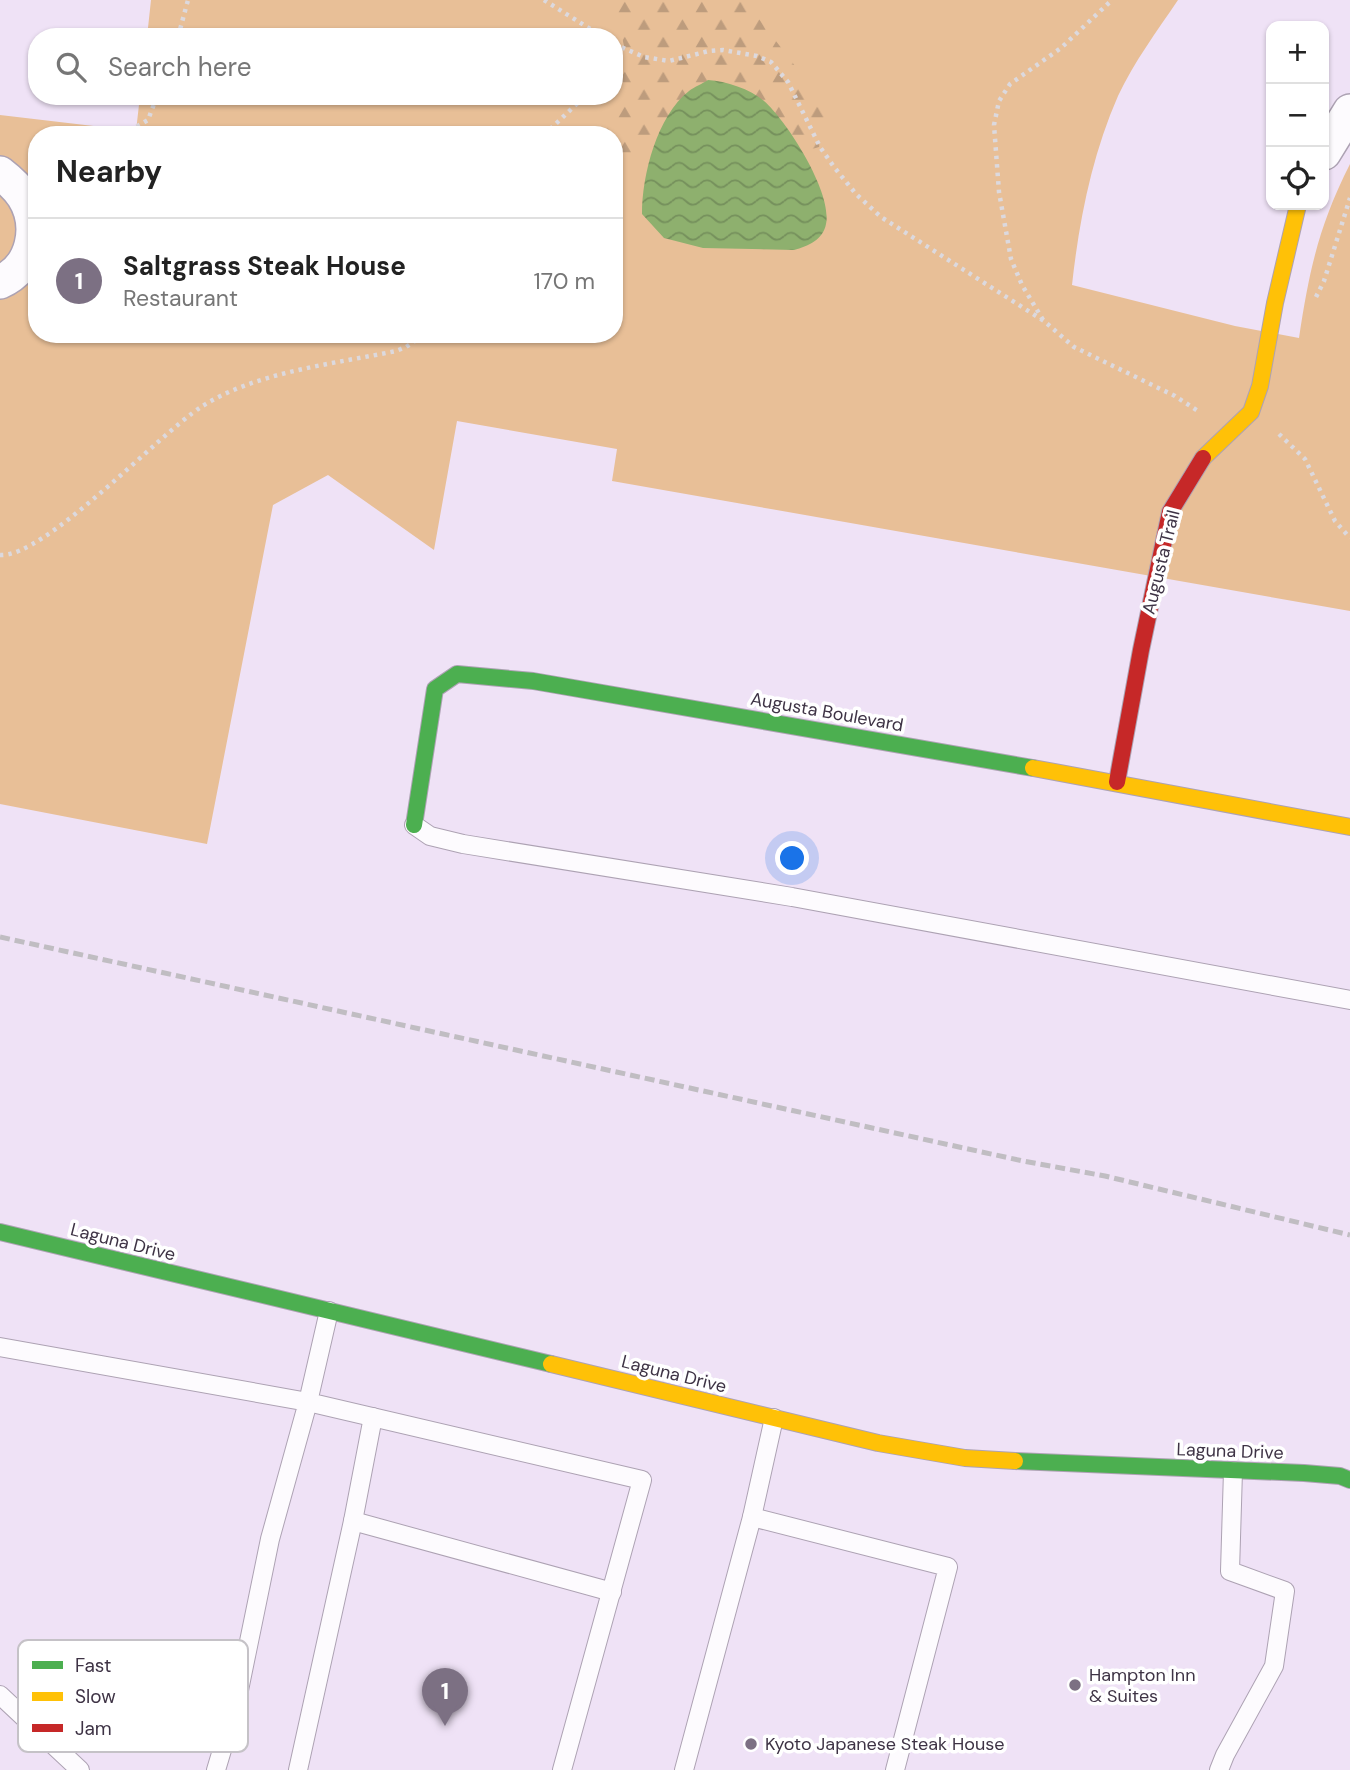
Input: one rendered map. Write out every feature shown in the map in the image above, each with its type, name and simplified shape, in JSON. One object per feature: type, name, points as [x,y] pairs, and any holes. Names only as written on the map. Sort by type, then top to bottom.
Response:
[{"type":"street","points":[[1328,147],[1350,111]]},
{"type":"street","points":[[0,173],[12,182],[28,208]]},
{"type":"street","name":"Augusta Trail","points":[[1117,782],[1170,512],[1199,462],[1251,412],[1260,386],[1275,303],[1297,210]]},
{"type":"street","points":[[0,282],[11,277],[28,255]]},
{"type":"street","name":"Augusta Boulevard","points":[[414,825],[435,689],[457,674],[533,681],[1117,782],[1350,827]]},
{"type":"street","name":"Laguna Drive","points":[[0,1232],[878,1443],[965,1458],[1316,1474],[1340,1476],[1350,1480]]},
{"type":"lane","points":[[414,825],[430,836],[463,844],[792,897],[1350,1000]]},
{"type":"lane","points":[[248,1646],[270,1539],[308,1402],[329,1311]]},
{"type":"lane","points":[[0,1347],[308,1402],[642,1480],[562,1770]]},
{"type":"lane","points":[[298,1770],[373,1417]]},
{"type":"lane","points":[[684,1770],[752,1517],[774,1418]]},
{"type":"lane","points":[[1219,1770],[1275,1666],[1285,1591],[1230,1571],[1234,1471]]},
{"type":"lane","points":[[752,1517],[948,1567],[895,1770]]},
{"type":"lane","points":[[353,1521],[612,1592]]},
{"type":"lane","points":[[0,1695],[18,1712]]},
{"type":"lane","points":[[61,1752],[80,1770]]},
{"type":"lane","points":[[216,1770],[221,1752]]},
{"type":"path","points":[[180,28],[188,0]]},
{"type":"path","points":[[544,0],[589,28]]},
{"type":"path","points":[[1044,321],[1022,285],[1011,259],[999,192],[994,125],[999,101],[1010,84],[1061,48],[1112,0]]},
{"type":"path","points":[[623,49],[644,57],[669,61],[723,50],[757,56],[771,62],[788,82],[820,146],[834,167],[881,217],[1044,321],[1074,347],[1175,396],[1205,416],[1225,437]]},
{"type":"path","points":[[138,126],[148,120],[154,105]]},
{"type":"path","points":[[553,126],[576,105]]},
{"type":"path","points":[[0,555],[22,551],[44,537],[104,490],[161,437],[220,396],[251,382],[396,351],[412,343]]},
{"type":"path","points":[[1251,412],[1291,444],[1305,459],[1335,522],[1350,538]]},
{"type":"green space","points":[[151,0],[1178,0],[1131,71],[1109,118],[1088,189],[1072,285],[1235,326],[1299,338],[1307,291],[1323,228],[1350,164],[1350,611],[612,481],[617,449],[457,421],[434,550],[328,475],[273,505],[207,844],[0,804],[0,115],[94,126],[28,126],[28,343],[623,343],[623,126],[137,126],[139,105],[623,105],[623,28],[148,28]]},
{"type":"green space","points":[[599,0],[753,0],[750,7],[818,96],[827,121],[819,147],[791,155],[687,125],[643,155],[623,160],[623,126],[608,126],[614,105],[623,105],[623,67],[626,55],[623,28],[620,28]]},
{"type":"water","points":[[708,80],[737,86],[764,101],[796,141],[816,177],[826,211],[824,230],[814,242],[794,250],[703,248],[664,238],[642,214],[648,165],[660,131],[678,102]]},
{"type":"railway","points":[[0,937],[1023,1161],[1105,1176],[1350,1235]]},
{"type":"traffic: fast","points":[[414,825],[435,689],[457,674],[533,681],[1033,768]]},
{"type":"traffic: fast","points":[[0,1232],[551,1364]]},
{"type":"traffic: fast","points":[[1015,1461],[1304,1473],[1340,1476],[1350,1480]]},
{"type":"traffic: slow","points":[[1203,458],[1251,412],[1260,386],[1275,303],[1297,210]]},
{"type":"traffic: slow","points":[[1033,768],[1350,827]]},
{"type":"traffic: slow","points":[[551,1364],[878,1443],[965,1458],[1015,1461]]},
{"type":"traffic: jam","points":[[1117,782],[1170,512],[1203,458]]},
{"type":"place","name":"Hampton Inn & Suites","points":[[1075,1685]]},
{"type":"place","name":"Saltgrass Steak House","points":[[445,1726]]},
{"type":"place","name":"Kyoto Japanese Steak House","points":[[751,1744]]}]
